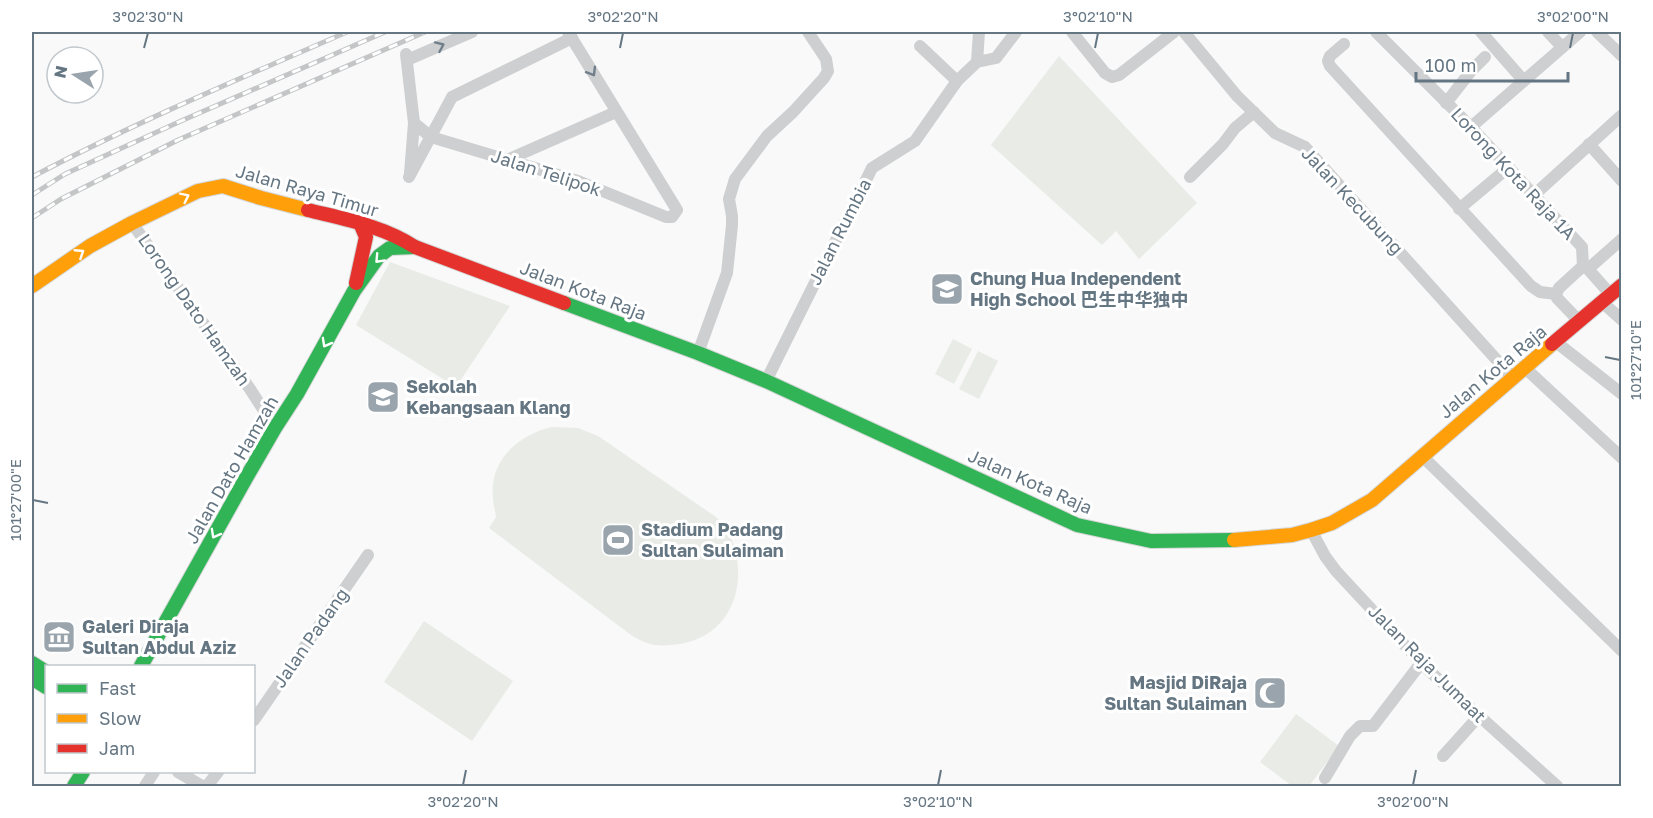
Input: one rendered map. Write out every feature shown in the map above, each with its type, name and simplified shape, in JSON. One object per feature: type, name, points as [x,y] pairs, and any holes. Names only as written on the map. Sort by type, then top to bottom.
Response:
[{"type":"main road","name":"Jalan Raya Timur","points":[[32,286],[90,246],[132,223],[198,191],[223,186],[360,224],[400,237],[415,247]]},
{"type":"main road","points":[[354,291],[366,237],[360,224]]},
{"type":"main road","name":"Jalan Kota Raja","points":[[415,247],[698,353],[766,381],[1077,525],[1151,541],[1215,541],[1292,535],[1332,523],[1372,500],[1611,294]]},
{"type":"main road","points":[[354,291],[379,255],[390,248],[415,247]]},
{"type":"main road","name":"Jalan Dato Hamzah","points":[[142,665],[274,428],[297,394],[354,291]]},
{"type":"main road","points":[[32,663],[45,671]]},
{"type":"main road","points":[[32,678],[45,686]]},
{"type":"main road","points":[[74,786],[82,773]]},
{"type":"street","points":[[472,32],[407,57],[414,123],[410,177],[452,97],[570,35],[616,112],[508,159]]},
{"type":"street","points":[[698,353],[727,273],[732,225],[729,200],[735,179],[767,136],[793,112],[824,78],[828,70],[826,59],[808,32]]},
{"type":"street","points":[[977,62],[979,32]]},
{"type":"street","name":"Jalan Rumbia","points":[[766,381],[872,168],[915,141],[957,81],[977,62],[996,58],[1016,32]]},
{"type":"street","points":[[1072,32],[1105,73],[1112,76],[1119,75],[1174,32]]},
{"type":"street","name":"Jalan Kecubung","points":[[1184,32],[1237,96],[1275,133],[1305,147],[1513,378]]},
{"type":"street","name":"Lorong Kota Raja 1A","points":[[1376,32],[1509,167],[1582,248],[1585,267],[1611,294],[1622,320]]},
{"type":"street","points":[[1481,32],[1523,80]]},
{"type":"street","points":[[1548,32],[1562,47]]},
{"type":"street","points":[[1471,128],[1580,32]]},
{"type":"street","points":[[1597,32],[1622,56]]},
{"type":"street","points":[[1344,44],[1330,56],[1328,61],[1330,66],[1531,286],[1540,292],[1556,294]]},
{"type":"street","points":[[920,46],[957,81]]},
{"type":"street","points":[[1446,103],[1485,57]]},
{"type":"street","name":"Jalan Telipok","points":[[414,123],[431,137],[578,182],[666,217],[672,217],[677,210],[616,112]]},
{"type":"street","points":[[1190,177],[1223,144],[1235,128],[1254,112]]},
{"type":"street","points":[[1534,195],[1622,115]]},
{"type":"street","points":[[1589,144],[1620,176]]},
{"type":"street","points":[[1459,209],[1509,167]]},
{"type":"street","name":"Lorong Dato Hamzah","points":[[132,223],[250,389],[274,428]]},
{"type":"street","points":[[1556,294],[1559,288],[1622,239]]},
{"type":"street","points":[[1556,294],[1557,298],[1580,321]]},
{"type":"street","points":[[1556,342],[1622,394]]},
{"type":"street","points":[[1525,368],[1622,458]]},
{"type":"street","points":[[1422,456],[1622,651]]},
{"type":"street","name":"Jalan Raja Jumaat","points":[[1311,530],[1324,556],[1336,571],[1421,663],[1557,786]]},
{"type":"street","name":"Jalan Padang","points":[[255,719],[368,555]]},
{"type":"street","points":[[1325,778],[1350,736],[1360,726],[1373,726],[1421,663]]},
{"type":"street","points":[[1443,756],[1479,716]]},
{"type":"street","points":[[181,773],[202,786]]},
{"type":"street","points":[[207,786],[217,773]]},
{"type":"shaded area","points":[[1059,56],[1197,203],[1139,259],[1116,231],[1102,245],[991,145]]},
{"type":"shaded area","points":[[390,262],[510,306],[456,387],[356,325]]},
{"type":"shaded area","points":[[953,339],[972,349],[954,384],[935,374]]},
{"type":"shaded area","points":[[978,351],[998,361],[979,399],[959,389]]},
{"type":"shaded area","name":"Stadium Padang Sultan Sulaiman","points":[[552,427],[578,428],[598,436],[716,517],[724,525],[736,553],[737,587],[724,618],[713,630],[698,639],[680,644],[660,645],[643,641],[631,635],[489,528],[496,517],[493,484],[501,461],[517,443]]},
{"type":"shaded area","points":[[424,621],[513,681],[472,741],[384,682]]},
{"type":"shaded area","points":[[1296,714],[1339,746],[1309,786],[1292,786],[1260,762]]},
{"type":"railway","points":[[32,177],[149,120],[347,32]]},
{"type":"railway","points":[[32,195],[65,174],[385,32]]},
{"type":"railway","points":[[32,218],[61,199],[178,140],[425,32]]},
{"type":"traffic: fast","points":[[142,665],[354,291],[379,256],[390,248],[415,247]]},
{"type":"traffic: fast","points":[[564,303],[766,381],[1077,525],[1151,541],[1234,540]]},
{"type":"traffic: fast","points":[[32,663],[45,671]]},
{"type":"traffic: fast","points":[[32,678],[45,686]]},
{"type":"traffic: fast","points":[[74,786],[82,773]]},
{"type":"traffic: slow","points":[[32,286],[90,246],[198,191],[223,186],[308,210]]},
{"type":"traffic: slow","points":[[1234,540],[1292,535],[1311,530],[1332,523],[1372,500],[1552,344]]},
{"type":"traffic: jam","points":[[308,210],[377,228],[415,247],[564,303]]},
{"type":"traffic: jam","points":[[356,283],[366,237],[360,223]]},
{"type":"traffic: jam","points":[[1552,344],[1622,285]]},
{"type":"place","name":"Chung Hua Independent High School 巴生中华独中","points":[[947,289]]},
{"type":"place","name":"Sekolah Kebangsaan Klang","points":[[383,397]]},
{"type":"place","name":"Stadium Padang Sultan Sulaiman","points":[[618,540]]},
{"type":"place","name":"Galeri Diraja Sultan Abdul Aziz","points":[[59,637]]},
{"type":"place","name":"Masjid DiRaja Sultan Sulaiman","points":[[1270,693]]}]
